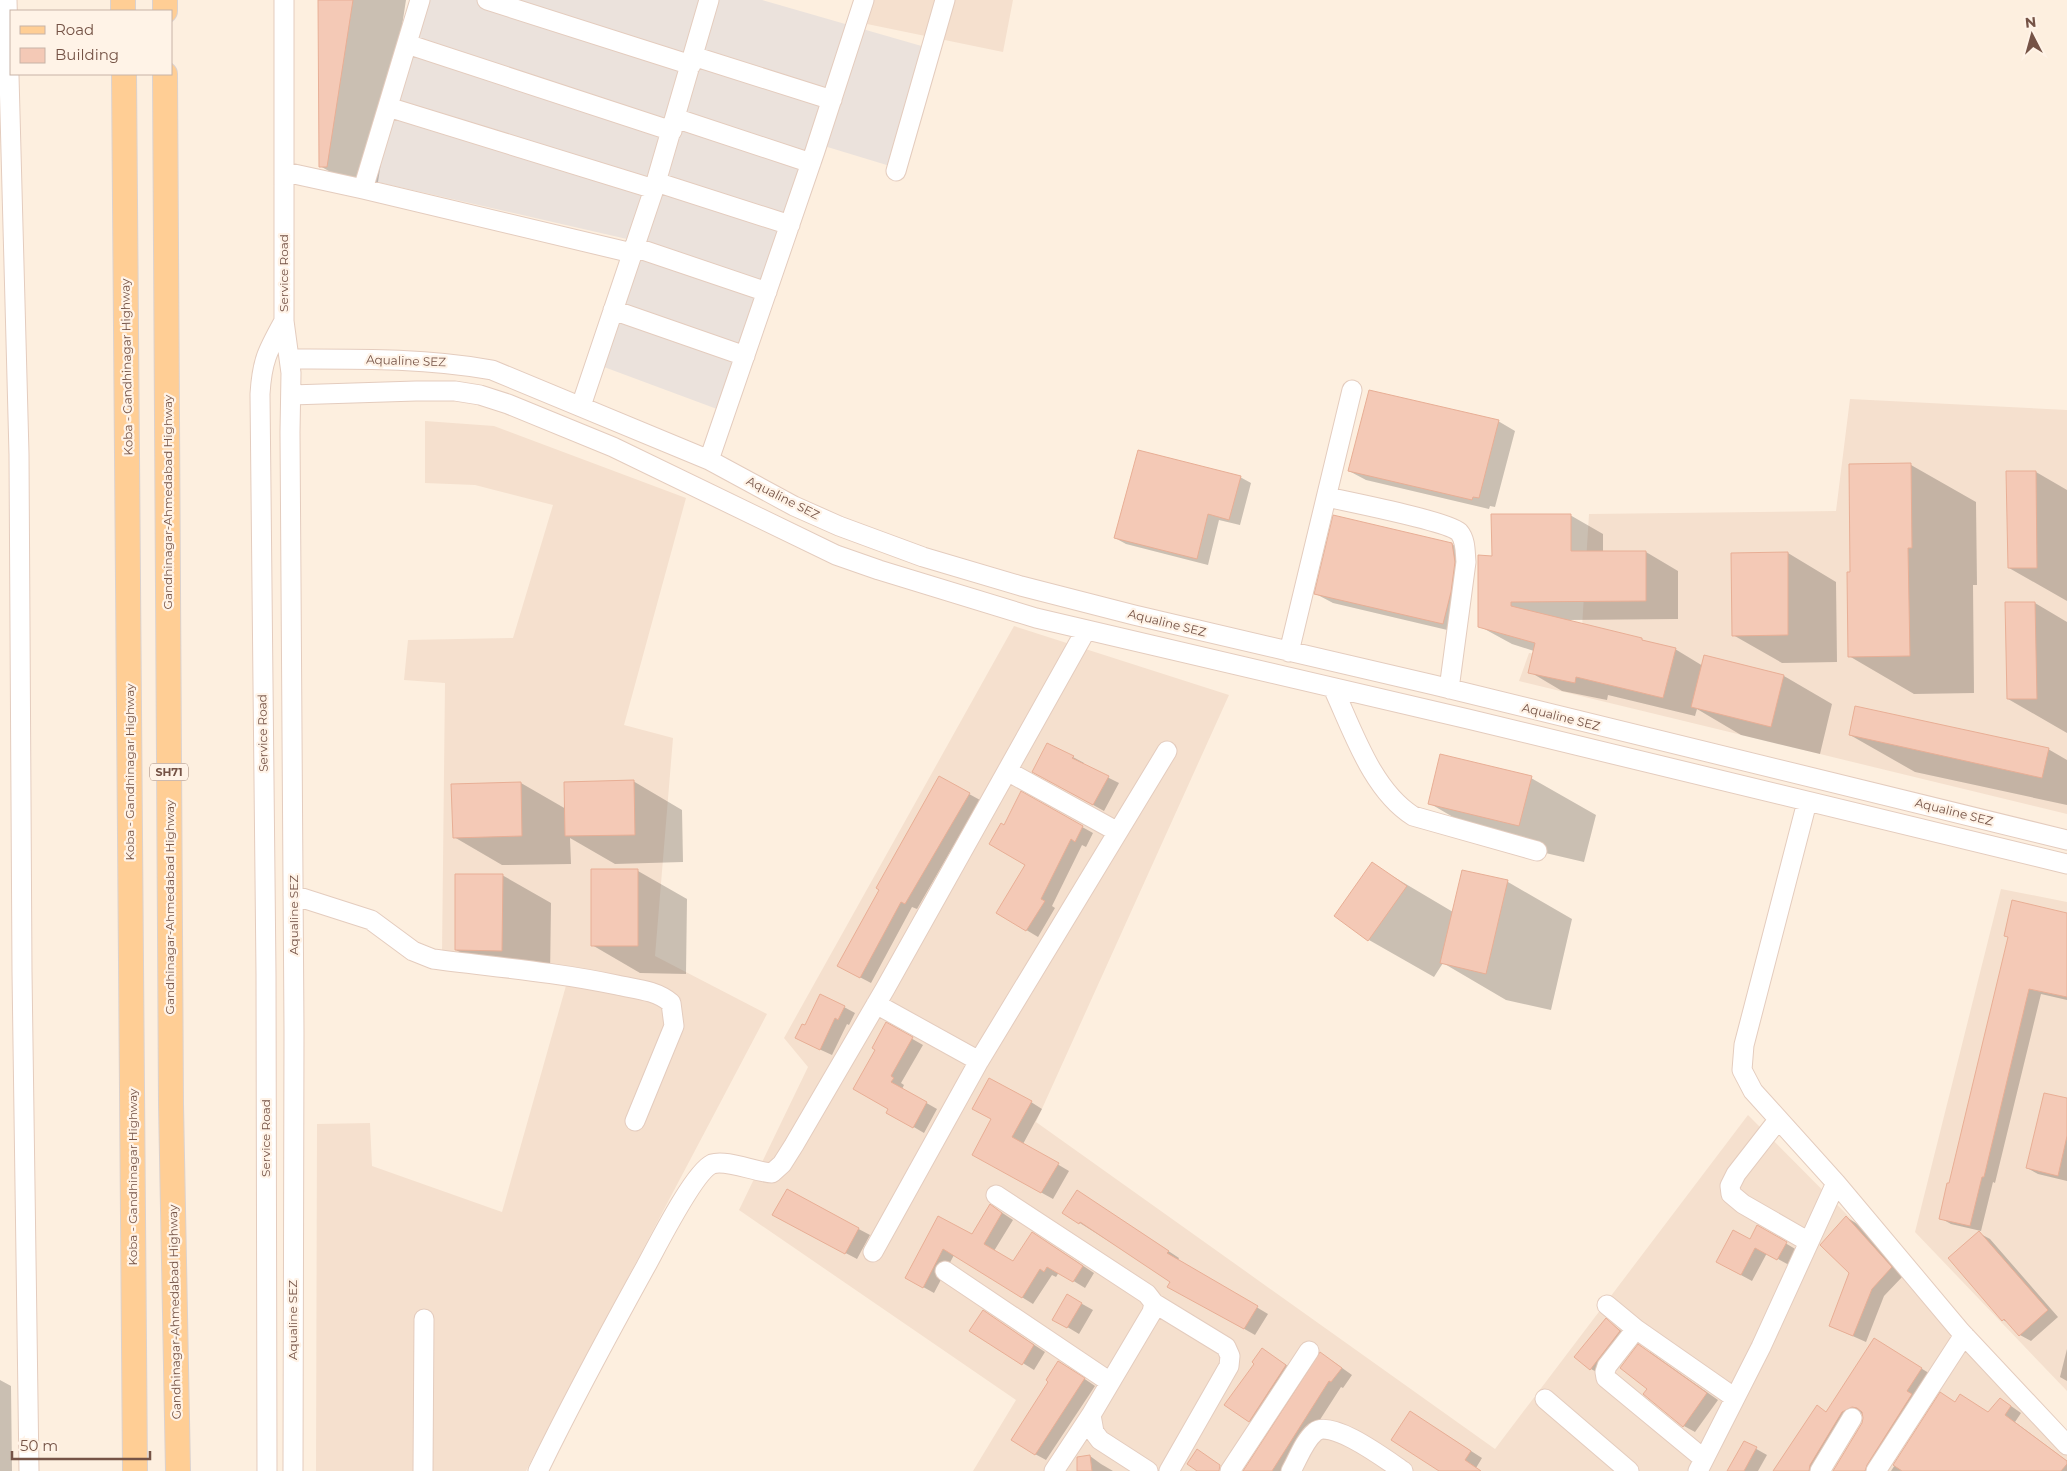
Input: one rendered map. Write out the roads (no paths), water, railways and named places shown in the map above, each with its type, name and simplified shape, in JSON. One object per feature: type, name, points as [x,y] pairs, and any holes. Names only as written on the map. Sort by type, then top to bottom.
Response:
[{"type":"main road","name":"Koba - Gandhinagar Highway","points":[[124,75],[136,1471]]},
{"type":"main road","name":"Gandhinagar-Ahmedabad Highway","points":[[165,75],[171,1104],[178,1471]]},
{"type":"street","points":[[6,0],[8,314],[19,454],[22,972],[29,1471]]},
{"type":"street","name":"Service Road","points":[[267,1471],[266,993],[260,394],[266,354],[284,321],[284,0]]},
{"type":"street","points":[[363,189],[420,0]]},
{"type":"street","points":[[488,0],[692,61],[832,100]]},
{"type":"street","points":[[581,406],[655,186],[709,0]]},
{"type":"street","points":[[709,460],[811,163],[864,0]]},
{"type":"street","points":[[896,171],[945,0]]},
{"type":"street","points":[[407,44],[673,125],[811,163]]},
{"type":"street","points":[[388,107],[790,225]]},
{"type":"street","points":[[285,172],[633,250],[767,292]]},
{"type":"street","points":[[613,310],[744,356]]},
{"type":"street","name":"Aqualine SEZ","points":[[284,321],[290,359],[291,395],[293,1471]]},
{"type":"street","name":"Aqualine SEZ","points":[[290,359],[360,359],[455,363],[492,370],[709,460],[794,506],[839,526],[923,557],[1021,586],[2067,840]]},
{"type":"street","points":[[1289,652],[1352,390]]},
{"type":"street","points":[[291,395],[455,391],[508,404],[560,424],[667,472],[836,555],[1036,618],[2067,864]]},
{"type":"street","points":[[1327,497],[1438,523],[1458,532],[1464,541],[1466,562],[1449,689]]},
{"type":"street","points":[[538,1471],[573,1397],[674,1216],[702,1171],[713,1164],[728,1164],[760,1172],[772,1172],[782,1164],[876,1004],[1086,630]]},
{"type":"street","points":[[1333,688],[1376,778],[1401,808],[1413,816],[1537,851]]},
{"type":"street","points":[[873,1252],[979,1061],[1167,751]]},
{"type":"street","points":[[1007,771],[1118,832]]},
{"type":"street","points":[[1807,802],[1744,1045],[1742,1070],[1753,1091],[1778,1120],[1836,1183],[1964,1334],[2067,1444]]},
{"type":"street","points":[[293,895],[371,920],[413,951],[433,959],[578,977],[652,992],[664,997],[671,1003],[674,1026],[635,1121]]},
{"type":"street","points":[[876,1004],[979,1061]]},
{"type":"street","points":[[1778,1120],[1736,1174],[1730,1186],[1731,1194],[1743,1204],[1809,1242]]},
{"type":"street","points":[[1636,1329],[1607,1366],[1604,1372],[1606,1378],[1701,1465],[1762,1347],[1836,1183]]},
{"type":"street","points":[[996,1195],[1147,1294],[1154,1302],[1226,1347],[1230,1356],[1229,1366],[1169,1471]]},
{"type":"street","points":[[944,1272],[1110,1382]]},
{"type":"street","points":[[1054,1471],[1091,1415],[1152,1312],[1154,1302]]},
{"type":"street","points":[[1606,1305],[1636,1329],[1735,1398]]},
{"type":"street","points":[[423,1471],[424,1319]]},
{"type":"street","points":[[1876,1471],[1964,1334]]},
{"type":"street","points":[[1230,1471],[1308,1351]]},
{"type":"street","points":[[1545,1399],[1629,1471]]},
{"type":"street","points":[[1091,1415],[1094,1432],[1100,1440],[1148,1471]]},
{"type":"street","points":[[1820,1471],[1852,1418]]},
{"type":"street","points":[[1290,1471],[1309,1439],[1315,1431],[1321,1428],[1344,1434],[1403,1471]]}]
